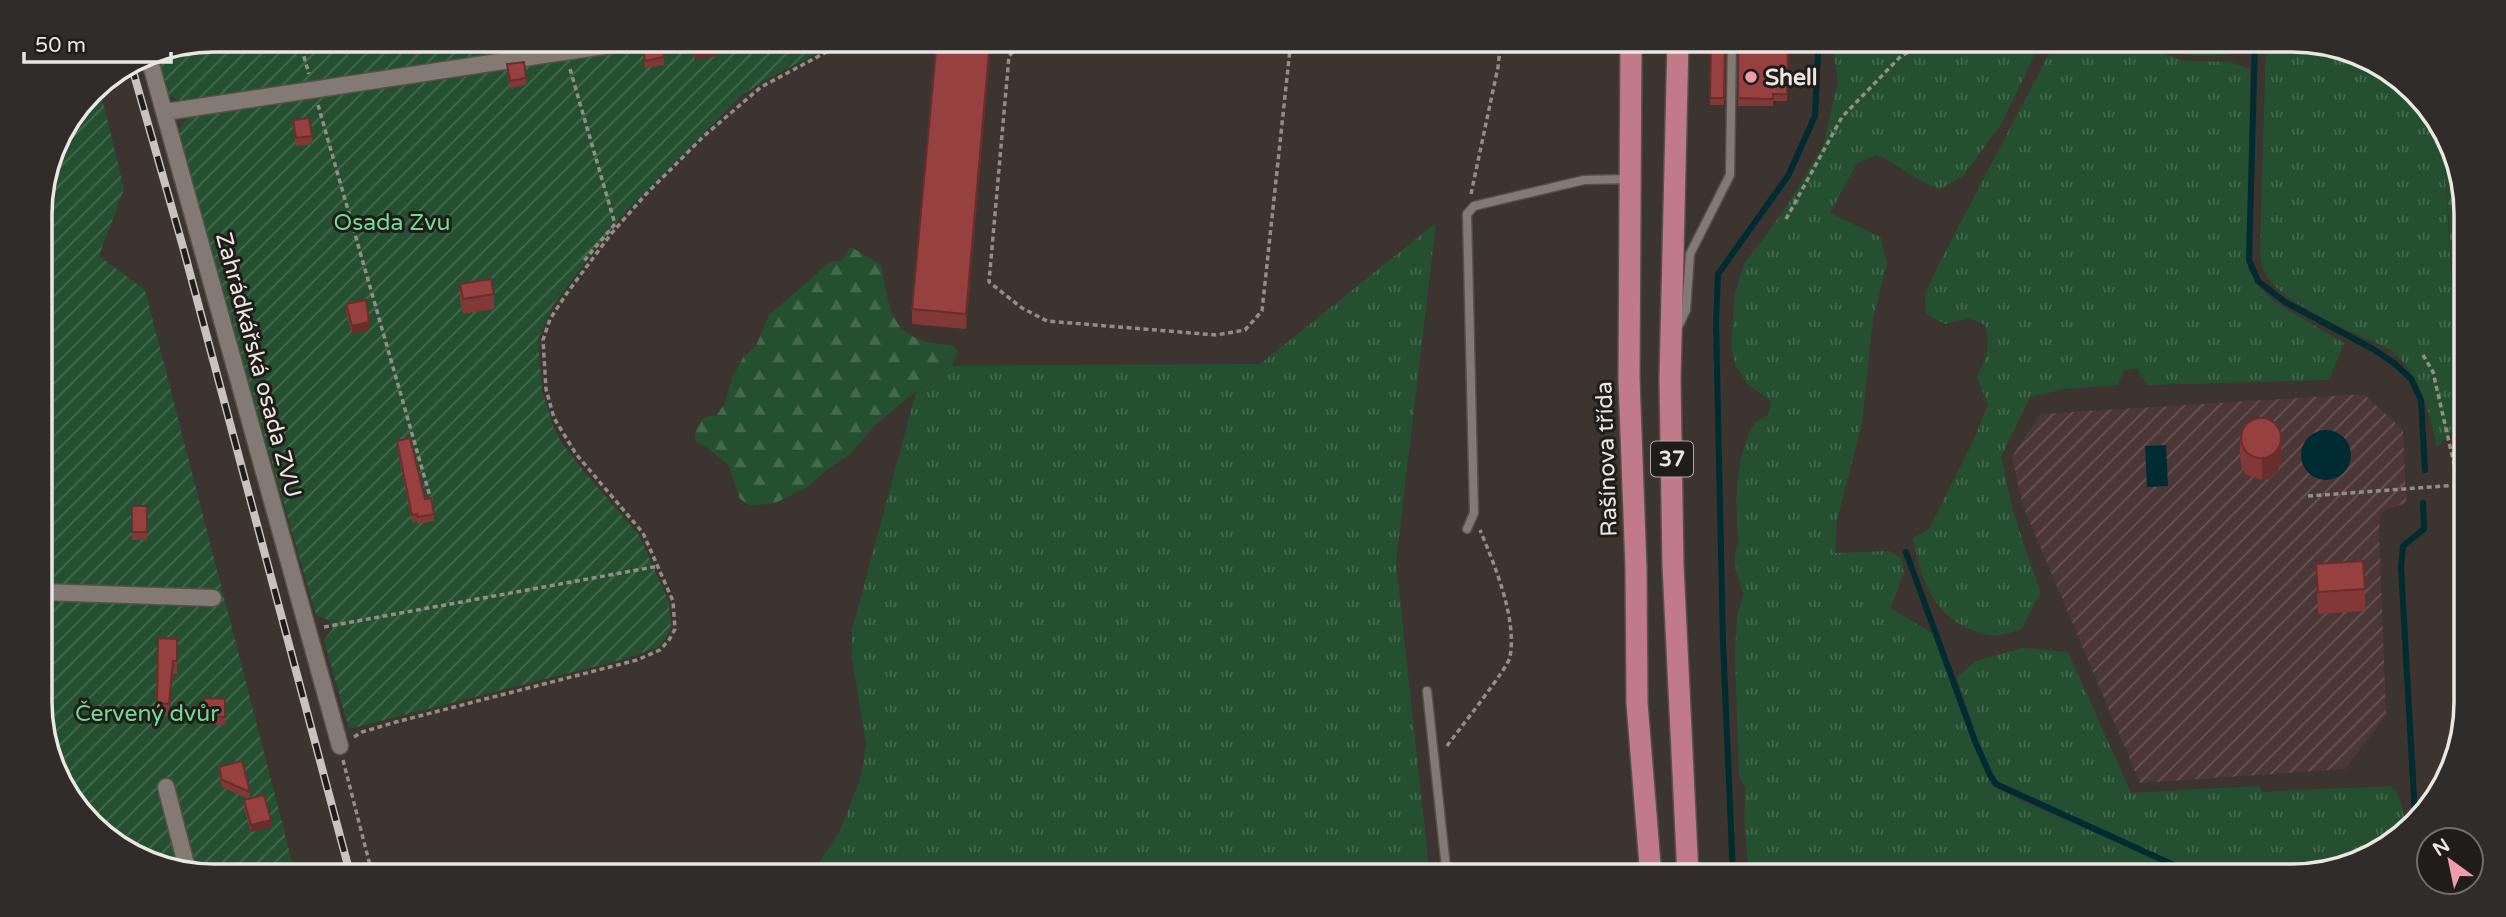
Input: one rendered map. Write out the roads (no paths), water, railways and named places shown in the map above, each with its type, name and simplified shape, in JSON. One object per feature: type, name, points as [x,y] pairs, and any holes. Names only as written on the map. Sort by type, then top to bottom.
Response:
[{"type":"main road","name":"Rašínova třída","points":[[1629,52],[1629,379],[1636,568],[1637,703],[1650,864]]},
{"type":"main road","name":"37","points":[[1678,52],[1671,346],[1673,565],[1687,864]]},
{"type":"street","points":[[165,112],[565,52]]},
{"type":"street","name":"Zahrádkářská osada ZVU","points":[[151,66],[340,746]]},
{"type":"street","points":[[52,592],[213,598]]},
{"type":"street","points":[[166,787],[185,861]]},
{"type":"lane","points":[[1671,346],[1686,310],[1690,254],[1730,175],[1732,52]]},
{"type":"lane","points":[[1467,529],[1474,515],[1467,214],[1474,206],[1584,180],[1630,179]]},
{"type":"lane","points":[[1427,691],[1445,864]]},
{"type":"water","points":[[2326,430],[2344,437],[2351,455],[2344,473],[2326,480],[2308,473],[2301,455],[2308,437]]},
{"type":"water","points":[[2166,445],[2168,486],[2147,487],[2145,446]]},
{"type":"waterway","points":[[1732,864],[1723,642],[1716,323],[1718,274],[1788,176],[1815,116],[1817,52]]},
{"type":"waterway","points":[[2255,52],[2249,260],[2258,281],[2285,302],[2373,349],[2411,379],[2421,400],[2425,470]]},
{"type":"waterway","points":[[2415,807],[2401,567],[2403,546],[2424,529],[2423,503]]},
{"type":"waterway","points":[[1906,552],[1975,741],[1996,784],[2172,864]]},
{"type":"railway","points":[[134,74],[183,247],[348,864]]},
{"type":"place","name":"Shell","points":[[1751,77]]},
{"type":"park label","name":"Osada Zvu","points":[[392,222]]},
{"type":"park label","name":"Červený dvůr","points":[[147,713]]}]
